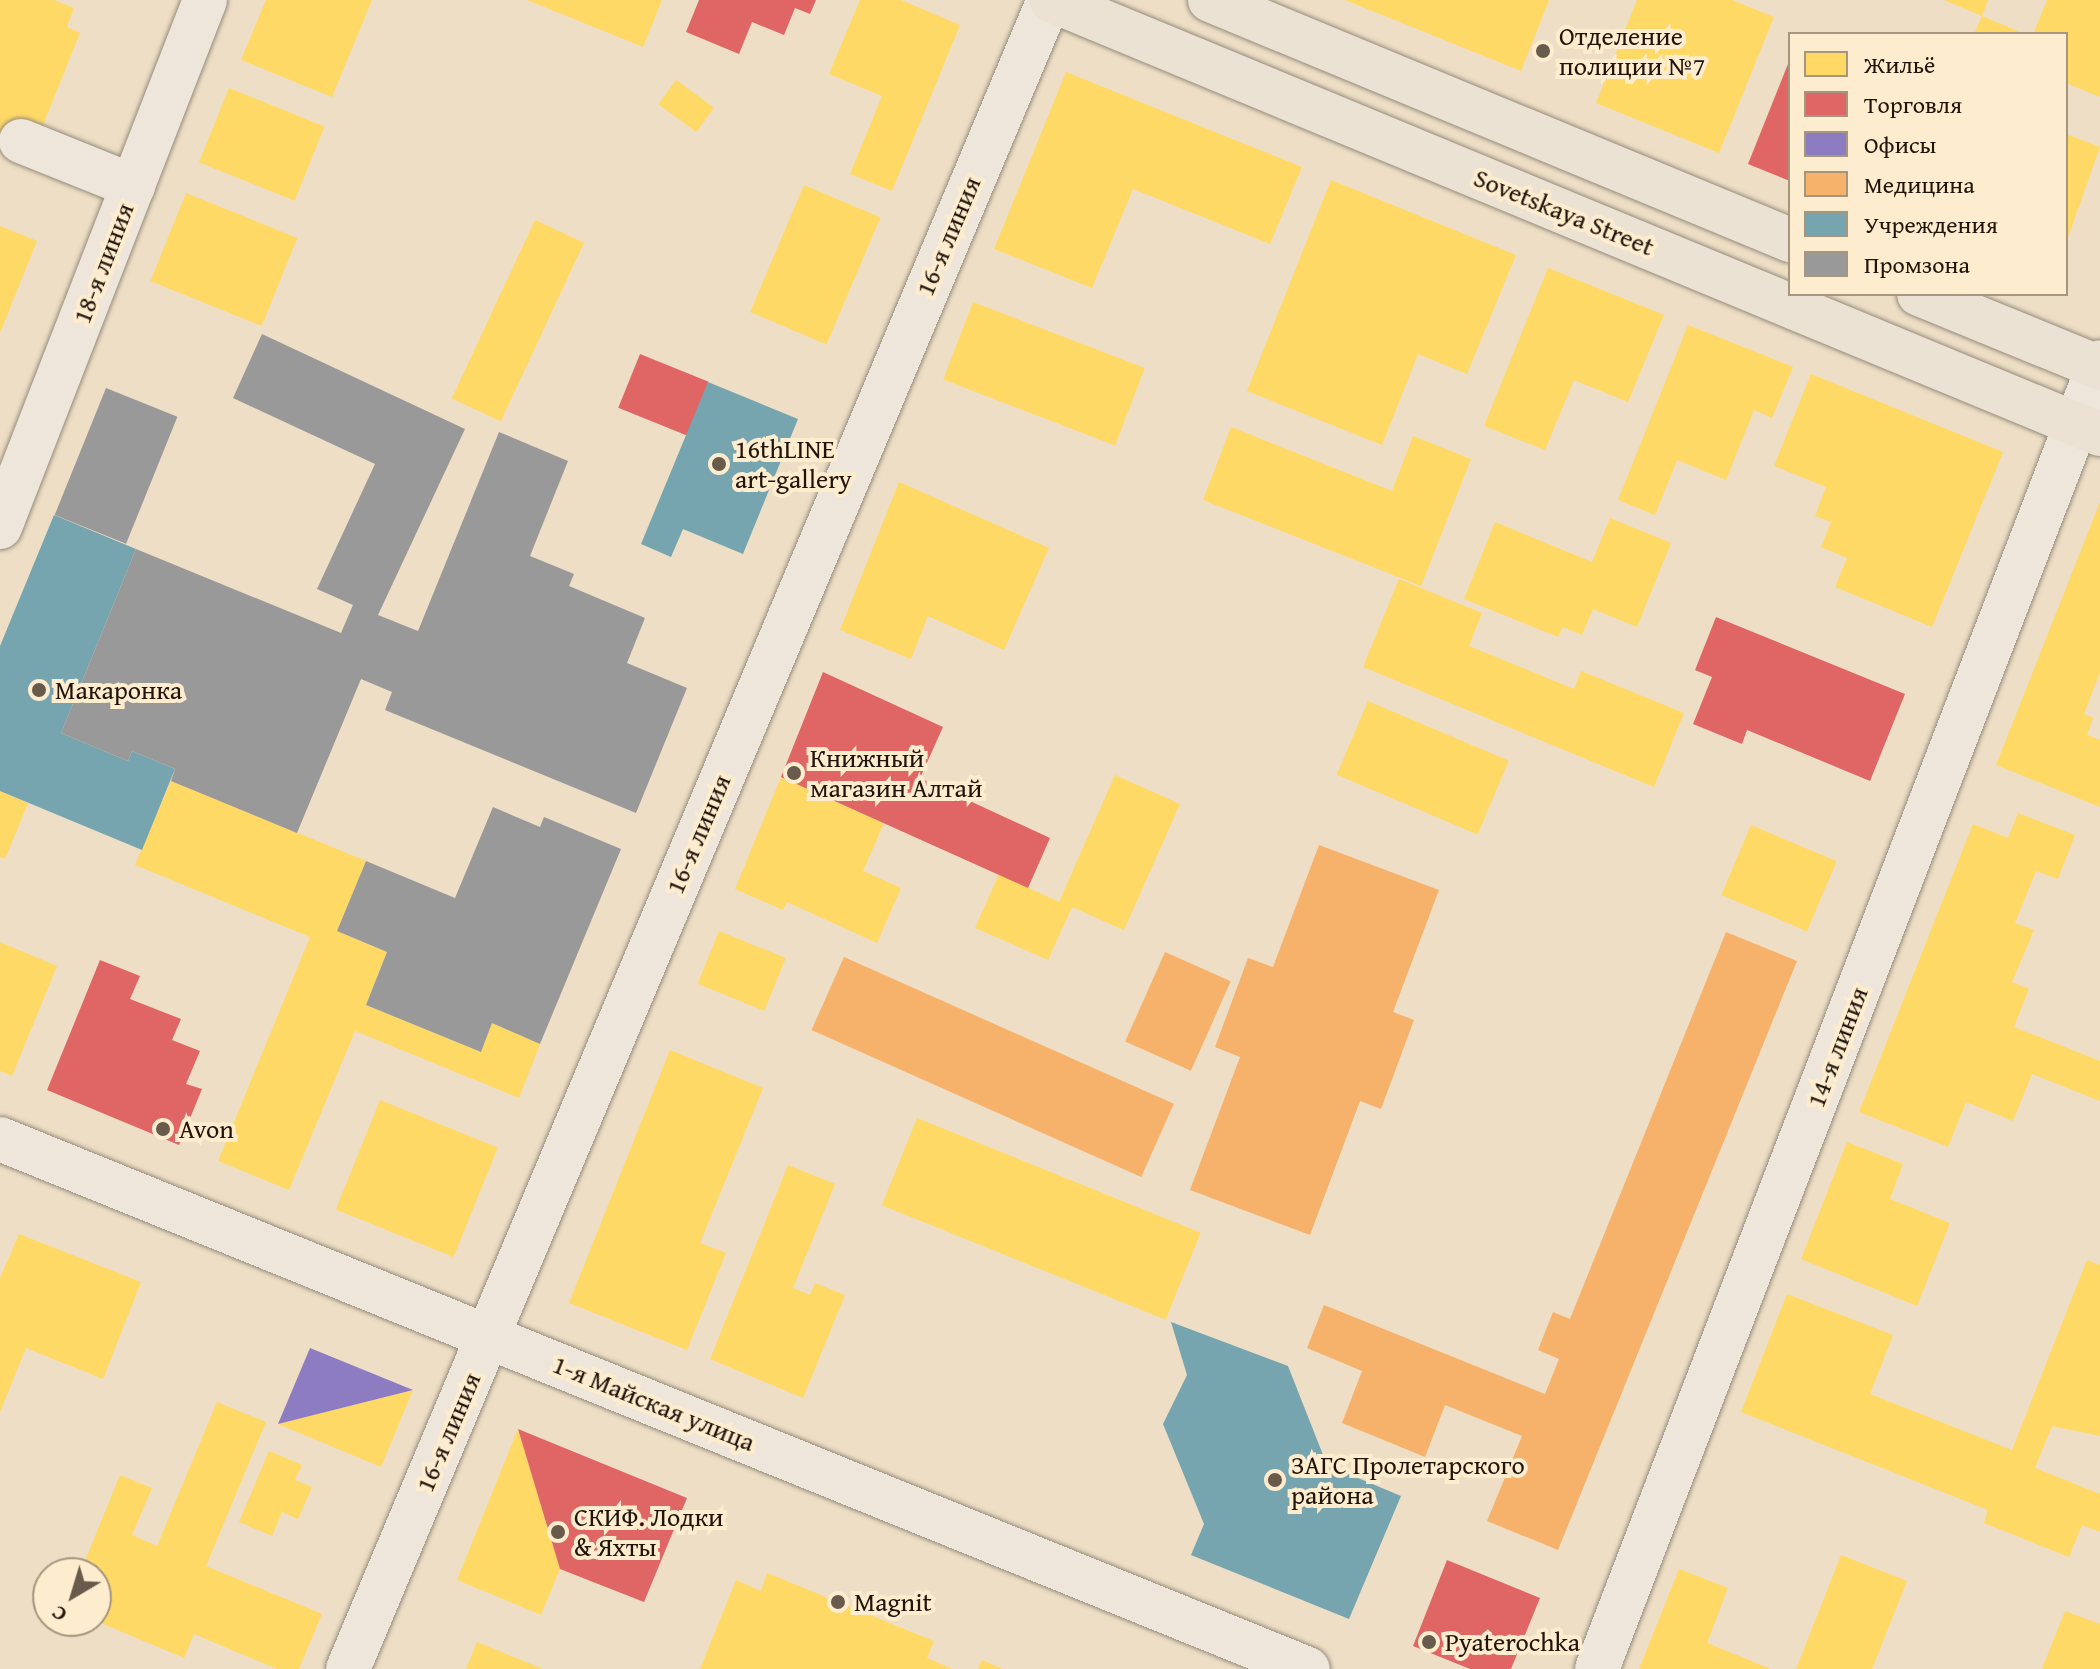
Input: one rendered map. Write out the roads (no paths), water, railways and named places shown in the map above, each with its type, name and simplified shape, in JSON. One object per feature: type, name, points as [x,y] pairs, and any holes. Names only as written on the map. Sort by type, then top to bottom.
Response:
[{"type":"main road","name":"Sovetskaya Street","points":[[1050,0],[2088,429]]},
{"type":"main road","points":[[1210,0],[1788,239]]},
{"type":"main road","points":[[1924,296],[2099,366]]},
{"type":"street","name":"18-я линия","points":[[0,527],[205,0]]},
{"type":"street","name":"16-я линия","points":[[348,1669],[1050,0]]},
{"type":"street","points":[[21,141],[133,186]]},
{"type":"street","points":[[2088,429],[2099,366]]},
{"type":"street","name":"14-я линия","points":[[1597,1669],[2088,429]]},
{"type":"street","name":"1-я Майская улица","points":[[0,1139],[1308,1669]]},
{"type":"place","name":"Отделение полиции №7","points":[[1543,51]]},
{"type":"place","name":"16thLINE art-gallery","points":[[719,464]]},
{"type":"place","name":"Макаронка","points":[[39,690]]},
{"type":"place","name":"Книжный магазин Алтай","points":[[794,773]]},
{"type":"place","name":"Avon","points":[[163,1129]]},
{"type":"place","name":"ЗАГС Пролетарского района","points":[[1275,1480]]},
{"type":"place","name":"СКИФ. Лодки & Яхты","points":[[558,1532]]},
{"type":"place","name":"Magnit","points":[[838,1602]]},
{"type":"place","name":"Pyaterochka","points":[[1429,1642]]}]
